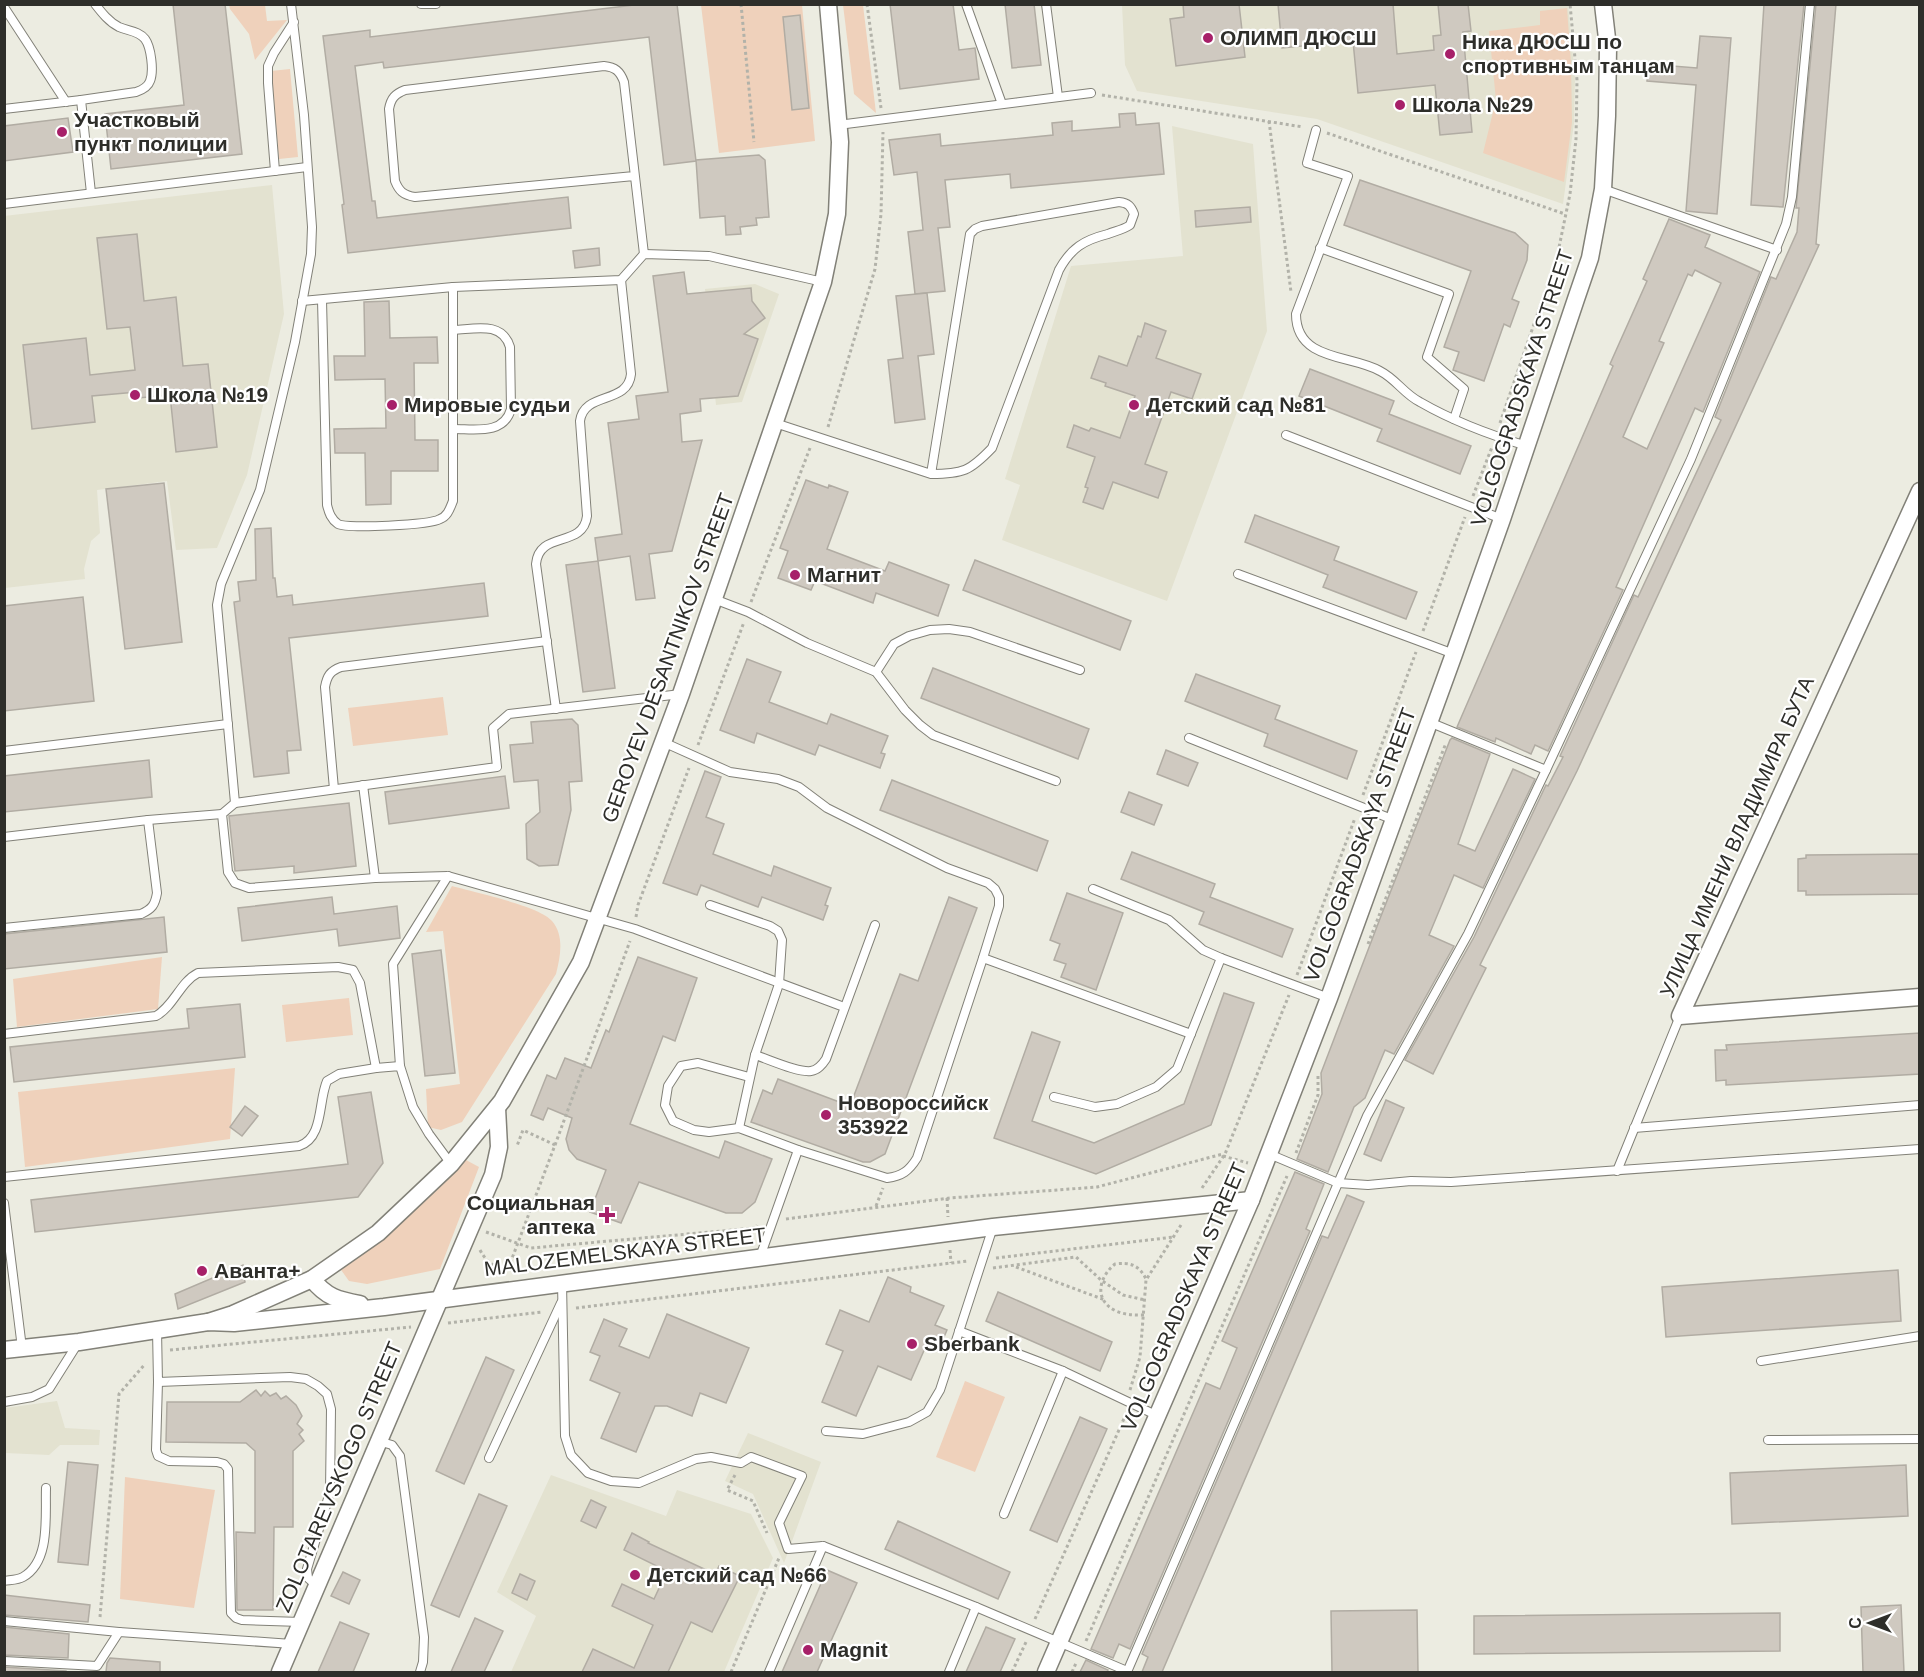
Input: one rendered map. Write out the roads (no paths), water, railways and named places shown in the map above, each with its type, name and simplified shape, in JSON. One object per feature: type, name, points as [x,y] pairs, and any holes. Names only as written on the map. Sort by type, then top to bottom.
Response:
[{"type":"street","name":"GEROYEV DESANTNIKOV STREET","points":[[208,1322],[233,1314],[312,1279],[378,1233],[451,1164],[497,1108],[581,962],[681,694],[823,282],[837,214],[840,142],[828,4]]},
{"type":"street","name":"VOLGOGRADSKAYA STREET","points":[[1046,1672],[1269,1154],[1329,998],[1454,654],[1590,258],[1603,189],[1607,116],[1608,47],[1603,4]]},
{"type":"street","name":"УЛИЦА ИМЕНИ ВЛАДИМИРА БУТА","points":[[1920,491],[1680,1016],[1920,997]]},
{"type":"street","points":[[440,1299],[493,1175],[499,1147],[497,1108]]},
{"type":"street","name":"MALOZEMELSKAYA STREET","points":[[4,1350],[79,1342],[208,1322],[234,1323],[440,1299],[563,1291],[760,1257],[993,1227],[1251,1200]]},
{"type":"street","points":[[312,1279],[322,1292],[340,1301],[384,1307]]},
{"type":"street","name":"ZOLOTAREVSKOGO STREET","points":[[280,1672],[440,1299]]},
{"type":"lane","points":[[4,109],[81,100],[144,89],[150,81],[151,72],[145,39],[139,33],[117,26],[102,14],[95,4]]},
{"type":"lane","points":[[235,803],[217,616],[218,594],[260,490],[295,342],[311,254],[312,226],[308,167],[291,4]]},
{"type":"lane","points":[[421,4],[435,4]]},
{"type":"lane","points":[[966,4],[1002,104]]},
{"type":"lane","points":[[1046,4],[1058,97]]},
{"type":"lane","points":[[563,1291],[560,1310],[565,1436],[571,1455],[588,1473],[611,1481],[639,1483],[696,1459],[711,1457],[741,1463],[751,1457],[802,1476],[780,1523],[788,1549],[823,1546],[976,1607],[1127,1672],[1367,1116],[1468,934],[1691,459],[1786,224],[1792,197],[1810,4]]},
{"type":"lane","points":[[4,7],[66,102]]},
{"type":"lane","points":[[275,171],[268,66],[294,22]]},
{"type":"lane","points":[[302,301],[453,288],[621,280],[644,254],[624,82],[621,73],[613,67],[604,66],[405,90],[397,93],[391,100],[389,109],[395,181],[398,190],[405,196],[415,197],[634,176]]},
{"type":"lane","points":[[838,125],[1092,93]]},
{"type":"lane","points":[[81,100],[91,193]]},
{"type":"lane","points":[[1316,130],[1307,163],[1348,176],[1296,314],[1296,327],[1302,338],[1315,348],[1379,370],[1394,379],[1407,394],[1454,419],[1527,446]]},
{"type":"lane","points":[[4,204],[308,167]]},
{"type":"lane","points":[[1603,189],[1776,250]]},
{"type":"lane","points":[[775,423],[931,474],[952,474],[975,466],[992,448],[1066,256],[1091,238],[1130,225],[1134,214],[1132,208],[1126,203],[1119,202],[982,226],[970,234],[931,474]]},
{"type":"lane","points":[[1320,248],[1449,294],[1428,357],[1464,389],[1454,419]]},
{"type":"lane","points":[[644,254],[709,256],[823,282]]},
{"type":"lane","points":[[556,709],[536,564],[537,555],[542,548],[575,535],[586,525],[581,413],[592,402],[626,389],[630,382],[621,280]]},
{"type":"lane","points":[[322,300],[327,505],[331,518],[340,526],[356,527],[440,520],[448,513],[453,501],[453,288]]},
{"type":"lane","points":[[454,330],[491,329],[500,331],[507,338],[510,347],[511,410],[508,419],[502,425],[493,428],[454,429]]},
{"type":"lane","points":[[1286,435],[1502,519]]},
{"type":"lane","points":[[1238,574],[1454,654]]},
{"type":"lane","points":[[714,599],[748,612],[807,643],[876,672],[905,710],[933,735],[1056,780]]},
{"type":"lane","points":[[876,672],[894,644],[909,636],[930,630],[949,629],[970,632],[1080,670]]},
{"type":"lane","points":[[334,789],[325,687],[332,670],[546,640]]},
{"type":"lane","points":[[4,837],[222,814],[235,803],[497,767],[493,728],[509,714],[681,694]]},
{"type":"lane","points":[[1429,722],[1546,770]]},
{"type":"lane","points":[[4,751],[228,724]]},
{"type":"lane","points":[[1189,738],[1394,820]]},
{"type":"lane","points":[[663,742],[730,772],[778,780],[799,787],[827,808],[947,868],[988,883],[999,897],[999,906],[983,958],[917,1158],[909,1170],[898,1176],[887,1178],[798,1150],[739,1128],[709,1132],[694,1130],[673,1120],[665,1105],[668,1086],[681,1066],[698,1063],[749,1077]]},
{"type":"lane","points":[[363,785],[375,878]]},
{"type":"lane","points":[[222,814],[228,872],[235,883],[249,888],[375,878],[448,876],[598,917],[844,1007]]},
{"type":"lane","points":[[4,928],[141,914],[150,910],[156,903],[157,893],[148,820]]},
{"type":"lane","points":[[448,876],[393,964],[400,1066],[412,1107],[451,1164]]},
{"type":"lane","points":[[1093,889],[1169,920],[1203,950],[1329,998]]},
{"type":"lane","points":[[710,905],[770,926],[778,932],[782,940],[779,984],[755,1055],[739,1128]]},
{"type":"lane","points":[[755,1055],[803,1071],[812,1071],[820,1067],[875,925]]},
{"type":"lane","points":[[983,958],[1191,1034]]},
{"type":"lane","points":[[1054,1097],[1095,1107],[1117,1104],[1156,1087],[1177,1069],[1221,958]]},
{"type":"lane","points":[[4,1034],[156,1016],[163,1011],[190,978],[198,973],[338,967],[353,970],[360,983],[376,1068]]},
{"type":"lane","points":[[1617,1170],[1680,1016]]},
{"type":"lane","points":[[4,1177],[307,1144],[315,1132],[327,1081],[339,1074],[400,1066]]},
{"type":"lane","points":[[1634,1128],[1920,1105]]},
{"type":"lane","points":[[1269,1154],[1338,1183],[1368,1185],[1411,1181],[1451,1182],[1920,1149]]},
{"type":"lane","points":[[760,1257],[798,1150]]},
{"type":"lane","points":[[4,1203],[22,1348]]},
{"type":"lane","points":[[825,1431],[863,1434],[909,1422],[927,1412],[940,1390],[993,1227]]},
{"type":"lane","points":[[489,1458],[560,1310]]},
{"type":"lane","points":[[157,1330],[156,1450],[158,1456],[169,1461],[217,1462],[224,1464],[228,1469],[231,1613],[242,1620],[301,1622]]},
{"type":"lane","points":[[959,1331],[1063,1371],[1158,1416]]},
{"type":"lane","points":[[1761,1361],[1920,1336]]},
{"type":"lane","points":[[4,1402],[32,1397],[49,1389],[79,1342]]},
{"type":"lane","points":[[1004,1514],[1063,1371]]},
{"type":"lane","points":[[158,1382],[290,1377],[306,1379],[327,1394],[332,1409],[330,1492],[307,1569],[308,1578],[317,1586]]},
{"type":"lane","points":[[1768,1440],[1920,1439]]},
{"type":"lane","points":[[378,1441],[392,1445],[400,1456],[424,1637],[423,1662],[420,1672]]},
{"type":"lane","points":[[4,1581],[23,1578],[39,1563],[44,1539],[46,1488]]},
{"type":"lane","points":[[769,1672],[823,1546]]},
{"type":"lane","points":[[949,1672],[976,1607]]},
{"type":"lane","points":[[4,1621],[119,1632],[292,1644]]},
{"type":"lane","points":[[4,1661],[97,1666],[119,1632]]},
{"type":"place","name":"ОЛИМП ДЮСШ","points":[[1208,38]]},
{"type":"place","name":"Ника ДЮСШ по спортивным танцам","points":[[1450,54]]},
{"type":"place","name":"Школа №29","points":[[1400,105]]},
{"type":"place","name":"Участковый пункт полиции","points":[[62,132]]},
{"type":"place","name":"Школа №19","points":[[135,395]]},
{"type":"place","name":"Мировые судьи","points":[[392,405]]},
{"type":"place","name":"Детский сад №81","points":[[1134,405]]},
{"type":"place","name":"Магнит","points":[[795,575]]},
{"type":"place","name":"Новороссийск 353922","points":[[826,1115]]},
{"type":"place","name":"Социальная аптека","points":[[607,1215]]},
{"type":"place","name":"Аванта+","points":[[202,1271]]},
{"type":"place","name":"Sberbank","points":[[912,1344]]},
{"type":"place","name":"Детский сад №66","points":[[635,1575]]},
{"type":"place","name":"Magnit","points":[[808,1650]]}]
